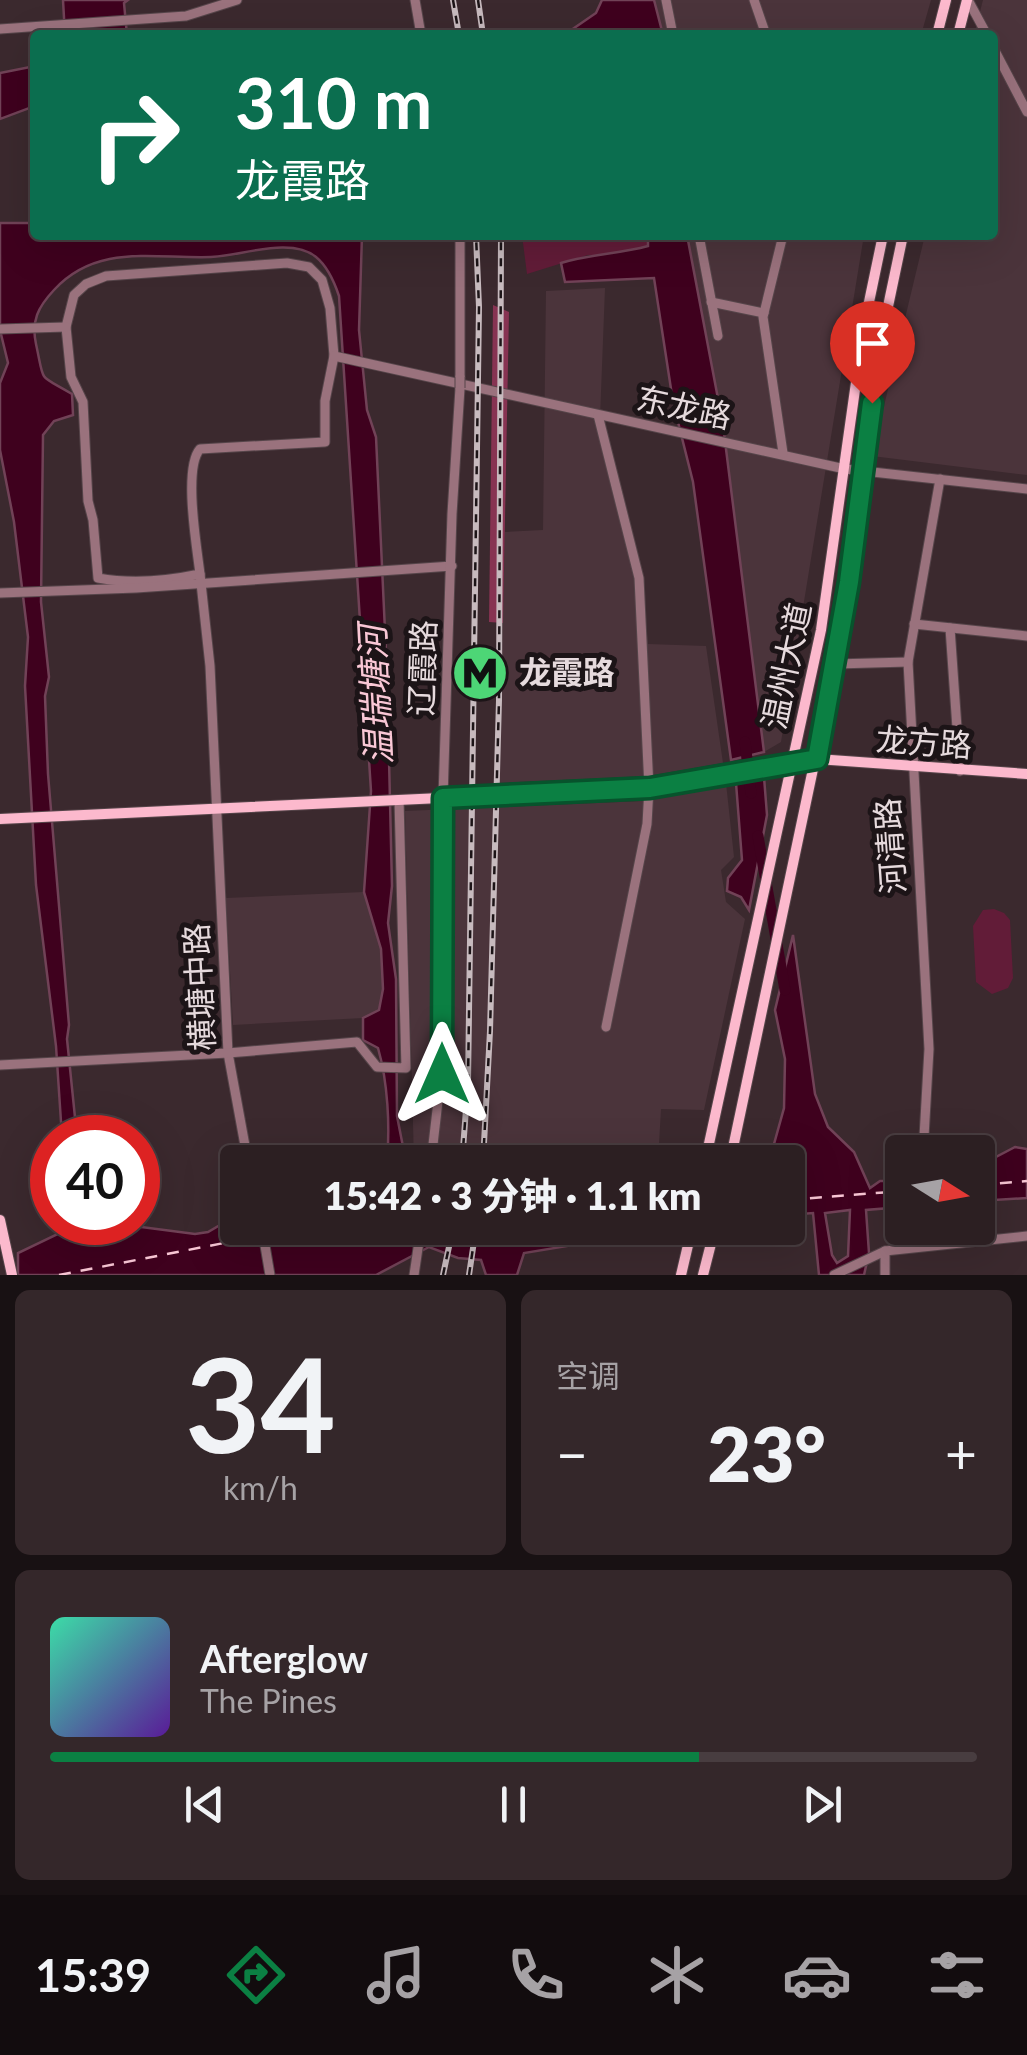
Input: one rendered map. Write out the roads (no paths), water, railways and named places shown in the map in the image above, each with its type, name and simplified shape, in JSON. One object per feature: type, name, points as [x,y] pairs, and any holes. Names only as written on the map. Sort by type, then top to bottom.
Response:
[{"type":"main road","points":[[938,30],[946,0]]},
{"type":"main road","points":[[959,30],[968,0]]},
{"type":"main road","name":"温州大道","points":[[710,1145],[827,595],[864,326],[882,240]]},
{"type":"main road","name":"温州大道","points":[[734,1145],[835,664],[882,334],[902,240]]},
{"type":"main road","points":[[0,819],[650,788],[817,759]]},
{"type":"main road","name":"龙方路","points":[[817,759],[1027,774]]},
{"type":"main road","points":[[0,1220],[12,1275]]},
{"type":"main road","points":[[682,1275],[688,1245]]},
{"type":"main road","points":[[704,1275],[711,1245]]},
{"type":"street","points":[[0,29],[186,16],[238,0]]},
{"type":"street","points":[[415,0],[420,30]]},
{"type":"street","points":[[666,0],[671,30]]},
{"type":"street","points":[[754,0],[764,30]]},
{"type":"street","points":[[968,0],[984,30]]},
{"type":"street","points":[[998,56],[1027,112]]},
{"type":"street","name":"辽霞路","points":[[433,1145],[442,1074],[443,798],[460,383],[460,240]]},
{"type":"street","points":[[700,240],[718,336]]},
{"type":"street","points":[[782,240],[764,313],[782,454]]},
{"type":"street","points":[[336,356],[322,280],[310,267],[288,263],[106,276],[86,284],[74,296],[66,327],[72,378],[83,402],[88,501],[94,520],[98,578],[114,581],[348,575],[452,566]]},
{"type":"street","points":[[711,302],[764,313]]},
{"type":"street","points":[[0,329],[66,327]]},
{"type":"street","name":"东龙路","points":[[336,356],[845,469],[1027,488]]},
{"type":"street","name":"横塘中路","points":[[245,1145],[228,1053],[210,666],[192,478],[194,454],[200,449],[325,442],[325,401],[336,356]]},
{"type":"street","points":[[598,416],[639,578],[650,788],[647,824],[606,1027]]},
{"type":"street","name":"河清路","points":[[924,1135],[929,1048],[908,662],[940,479]]},
{"type":"street","points":[[4,592],[201,579]]},
{"type":"street","points":[[914,624],[1027,636]]},
{"type":"street","points":[[950,628],[960,771]]},
{"type":"street","points":[[835,664],[908,662]]},
{"type":"street","points":[[0,1065],[357,1042],[379,1068],[406,1068],[399,800]]},
{"type":"street","points":[[834,1275],[885,1251],[1027,1236]]},
{"type":"street","points":[[265,1245],[270,1275]]},
{"type":"street","points":[[414,1275],[418,1245]]},
{"type":"street","points":[[885,1251],[885,1275]]},
{"type":"water","points":[[63,0],[128,0],[124,3],[127,30],[65,30]]},
{"type":"water","points":[[602,0],[654,0],[662,30],[571,30],[596,13]]},
{"type":"water","points":[[30,67],[30,108],[0,119],[0,73]]},
{"type":"water","name":"温瑞塘河","points":[[0,223],[30,223],[30,240],[362,240],[359,330],[367,410],[376,437],[387,674],[392,886],[388,923],[396,979],[397,1116],[403,1145],[388,1145],[387,1105],[378,1048],[363,1040],[363,1018],[379,1010],[383,989],[381,949],[364,892],[371,791],[339,296],[330,275],[316,257],[293,248],[211,257],[108,259],[71,275],[48,296],[35,321],[44,376],[72,394],[73,415],[54,421],[43,435],[41,602],[49,677],[45,696],[48,774],[75,1115],[61,1115],[36,885],[25,686],[28,637],[14,522],[0,450],[0,383],[8,363],[0,330]]},
{"type":"water","points":[[648,240],[688,240],[723,425],[764,752],[731,760],[693,482],[673,402],[654,278],[565,282],[561,263],[648,246]]},
{"type":"water","points":[[764,777],[767,815],[749,910],[741,897],[727,891],[728,878],[742,860],[736,783]]},
{"type":"water","points":[[793,935],[815,1094],[828,1127],[854,1152],[870,1188],[885,1181],[885,1208],[866,1210],[869,1253],[864,1275],[819,1275],[813,1213],[805,1214],[805,1145],[774,1145],[784,1108],[785,1059],[775,1010]],"holes":[[[850,1210],[848,1256],[837,1263],[825,1213]]]},
{"type":"water","points":[[1015,1147],[1027,1149],[1027,1198],[995,1200],[995,1157]]},
{"type":"water","points":[[220,1225],[220,1245],[573,1245],[524,1253],[517,1275],[486,1275],[481,1260],[458,1258],[429,1247],[376,1275],[12,1275],[18,1273],[18,1253],[35,1245],[160,1245],[160,1229],[208,1232]]},
{"type":"waterway","points":[[745,742],[751,793]]},
{"type":"waterway","points":[[758,836],[785,990]]},
{"type":"railway","points":[[453,0],[458,30]]},
{"type":"railway","points":[[478,0],[482,30]]},
{"type":"railway","points":[[463,1145],[468,1083],[479,307],[476,240]]},
{"type":"railway","points":[[484,1145],[499,700],[501,240]]},
{"type":"railway","points":[[443,1275],[449,1245]]},
{"type":"railway","points":[[469,1275],[473,1245]]},
{"type":"place","name":"龙霞路","points":[[480,673]]}]
